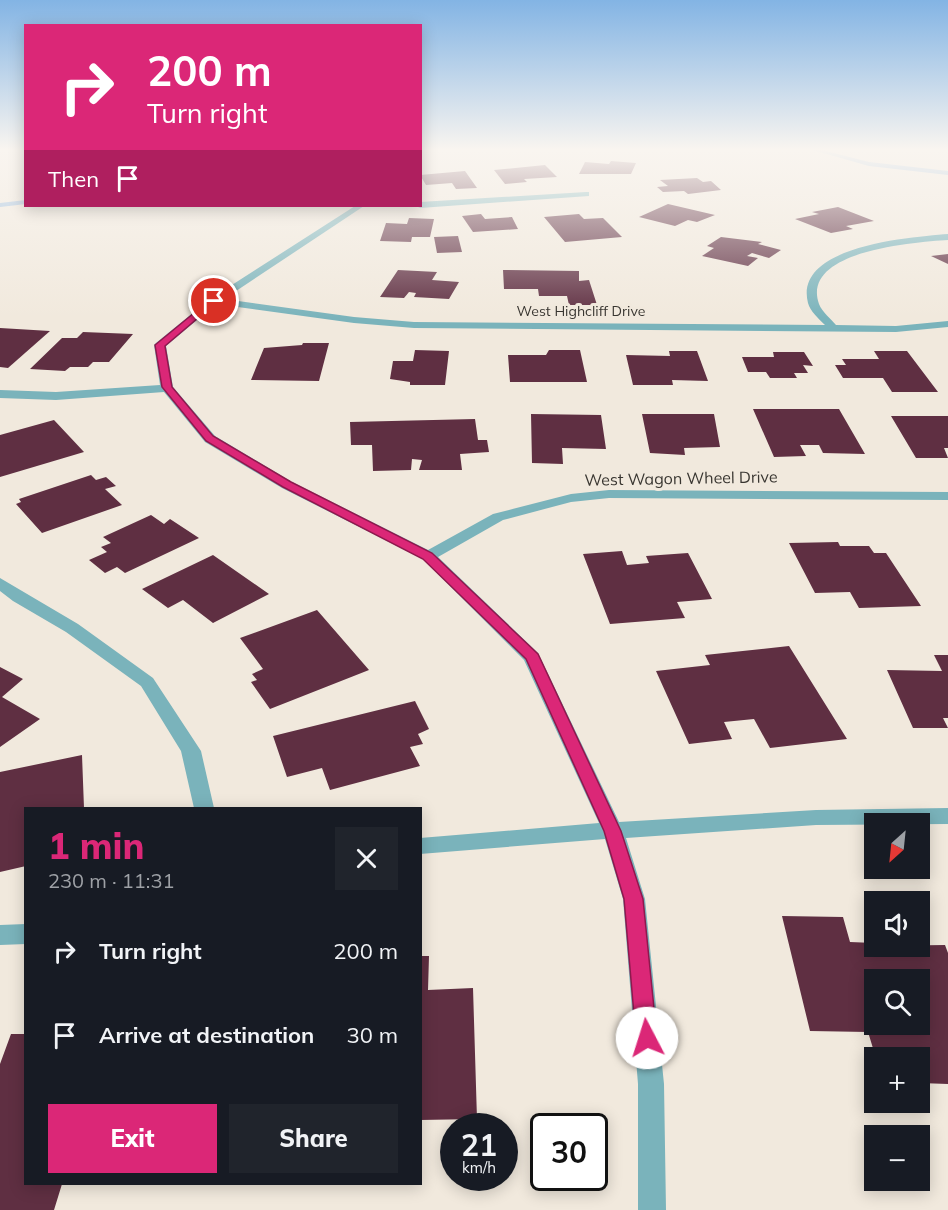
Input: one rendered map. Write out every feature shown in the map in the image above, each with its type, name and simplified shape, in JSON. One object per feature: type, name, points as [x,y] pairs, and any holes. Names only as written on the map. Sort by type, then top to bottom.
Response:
[{"type":"street","points":[[358,207],[214,301],[160,345],[167,387],[210,439],[287,485],[428,556],[532,657],[613,831],[634,899],[651,1084],[652,1210]]},
{"type":"street","points":[[833,328],[814,304],[812,291],[812,281],[825,266],[852,253],[904,241],[948,237]]},
{"type":"street","name":"West Highcliff Drive","points":[[214,301],[354,321],[414,325],[896,329],[948,324]]},
{"type":"street","points":[[0,394],[56,396],[167,387]]},
{"type":"street","name":"West Wagon Wheel Drive","points":[[428,556],[498,517],[580,497],[609,494],[948,495]]},
{"type":"street","points":[[0,583],[19,598],[72,628],[147,682],[191,751],[204,807]]},
{"type":"street","points":[[422,846],[693,823],[948,816]]},
{"type":"street","points":[[0,935],[24,934]]},
{"type":"building","points":[[665,205],[715,215],[697,222],[688,220],[675,226],[639,217]]},
{"type":"building","points":[[838,207],[874,221],[846,226],[853,229],[831,233],[795,219],[819,214],[812,212]]},
{"type":"building","points":[[481,214],[485,219],[512,217],[518,229],[473,232],[462,216]]},
{"type":"building","points":[[579,214],[584,219],[603,218],[622,237],[565,242],[544,217]]},
{"type":"building","points":[[409,218],[434,219],[430,237],[412,237],[411,242],[380,241],[386,223],[407,224]]},
{"type":"building","points":[[458,236],[462,252],[437,253],[434,237]]},
{"type":"building","points":[[721,237],[762,242],[758,244],[781,250],[769,258],[752,253],[747,256],[758,258],[748,266],[702,256],[714,248],[707,246]]},
{"type":"building","points":[[948,254],[948,264],[931,256]]},
{"type":"building","points":[[398,270],[437,272],[432,280],[459,282],[449,299],[414,297],[416,293],[409,292],[404,298],[380,297]]},
{"type":"building","points":[[503,270],[579,271],[579,281],[589,280],[597,305],[569,305],[567,296],[539,296],[538,289],[504,289]]},
{"type":"building","points":[[0,328],[50,331],[8,368],[0,367]]},
{"type":"building","points":[[83,332],[133,334],[109,362],[93,362],[88,367],[70,367],[65,371],[30,369],[62,338],[77,338]]},
{"type":"building","points":[[303,343],[329,343],[319,381],[251,380],[264,348],[302,345]]},
{"type":"building","points":[[415,350],[449,351],[445,385],[410,385],[410,382],[390,379],[393,361],[413,361]]},
{"type":"building","points":[[549,350],[580,350],[587,382],[510,382],[508,355],[546,355]]},
{"type":"building","points":[[669,351],[697,351],[708,381],[672,380],[673,385],[633,385],[626,355],[670,356]]},
{"type":"building","points":[[874,351],[907,351],[938,392],[892,392],[883,378],[843,378],[835,365],[846,365],[842,359],[879,359]]},
{"type":"building","points":[[773,352],[804,352],[813,366],[803,365],[808,373],[794,373],[797,378],[770,378],[766,372],[748,372],[742,357],[774,357]]},
{"type":"building","points":[[753,409],[839,409],[865,454],[823,453],[819,445],[800,445],[806,456],[774,457]]},
{"type":"building","points":[[531,414],[601,415],[606,449],[562,448],[563,464],[532,463]]},
{"type":"building","points":[[642,414],[714,414],[720,447],[684,448],[685,455],[650,453]]},
{"type":"building","points":[[891,416],[948,416],[948,448],[944,448],[948,458],[916,458]]},
{"type":"building","points":[[475,419],[478,440],[487,440],[489,452],[460,454],[462,470],[419,470],[422,460],[412,459],[411,470],[373,471],[372,445],[351,445],[350,422]]},
{"type":"building","points":[[54,420],[84,452],[0,477],[0,435]]},
{"type":"building","points":[[91,475],[96,480],[106,477],[116,486],[105,489],[122,505],[42,533],[16,504],[21,502],[19,499]]},
{"type":"building","points":[[151,515],[164,524],[170,519],[199,538],[125,573],[117,567],[105,573],[89,560],[107,552],[101,547],[111,543],[103,537]]},
{"type":"building","points":[[838,542],[840,546],[869,546],[874,553],[886,553],[921,606],[859,608],[850,592],[815,593],[789,543]]},
{"type":"building","points":[[622,551],[627,565],[649,563],[646,556],[688,553],[712,599],[677,602],[685,618],[610,624],[583,554]]},
{"type":"building","points":[[213,555],[269,594],[213,623],[183,600],[168,608],[142,589]]},
{"type":"building","points":[[317,610],[369,670],[270,709],[251,682],[257,680],[252,674],[263,669],[240,638]]},
{"type":"building","points":[[789,646],[847,739],[770,748],[754,719],[724,722],[732,739],[689,744],[656,671],[710,665],[705,655]]},
{"type":"building","points":[[934,655],[948,655],[948,718],[943,718],[948,728],[913,728],[887,670],[942,671]]},
{"type":"building","points":[[0,667],[23,679],[2,697],[40,719],[0,747]]},
{"type":"building","points":[[415,701],[429,729],[418,734],[423,744],[410,747],[420,766],[330,790],[322,768],[287,777],[273,736]]},
{"type":"building","points":[[82,755],[84,807],[24,807],[24,866],[0,872],[0,772]]},
{"type":"building","points":[[782,916],[843,917],[850,942],[864,943],[864,957],[930,957],[930,945],[945,945],[948,953],[948,1084],[930,1083],[930,1047],[873,1047],[869,1035],[930,1035],[930,969],[864,969],[864,1032],[810,1031]]},
{"type":"building","points":[[422,956],[429,956],[428,990],[473,988],[477,1113],[440,1113],[440,1120],[422,1120]]},
{"type":"building","points":[[11,1034],[24,1034],[24,1185],[62,1185],[54,1210],[0,1210],[0,1064]]},
{"type":"route","points":[[214,301],[160,345],[167,387],[210,439],[287,485],[428,556],[532,657],[613,831],[634,899],[647,1038]]}]
